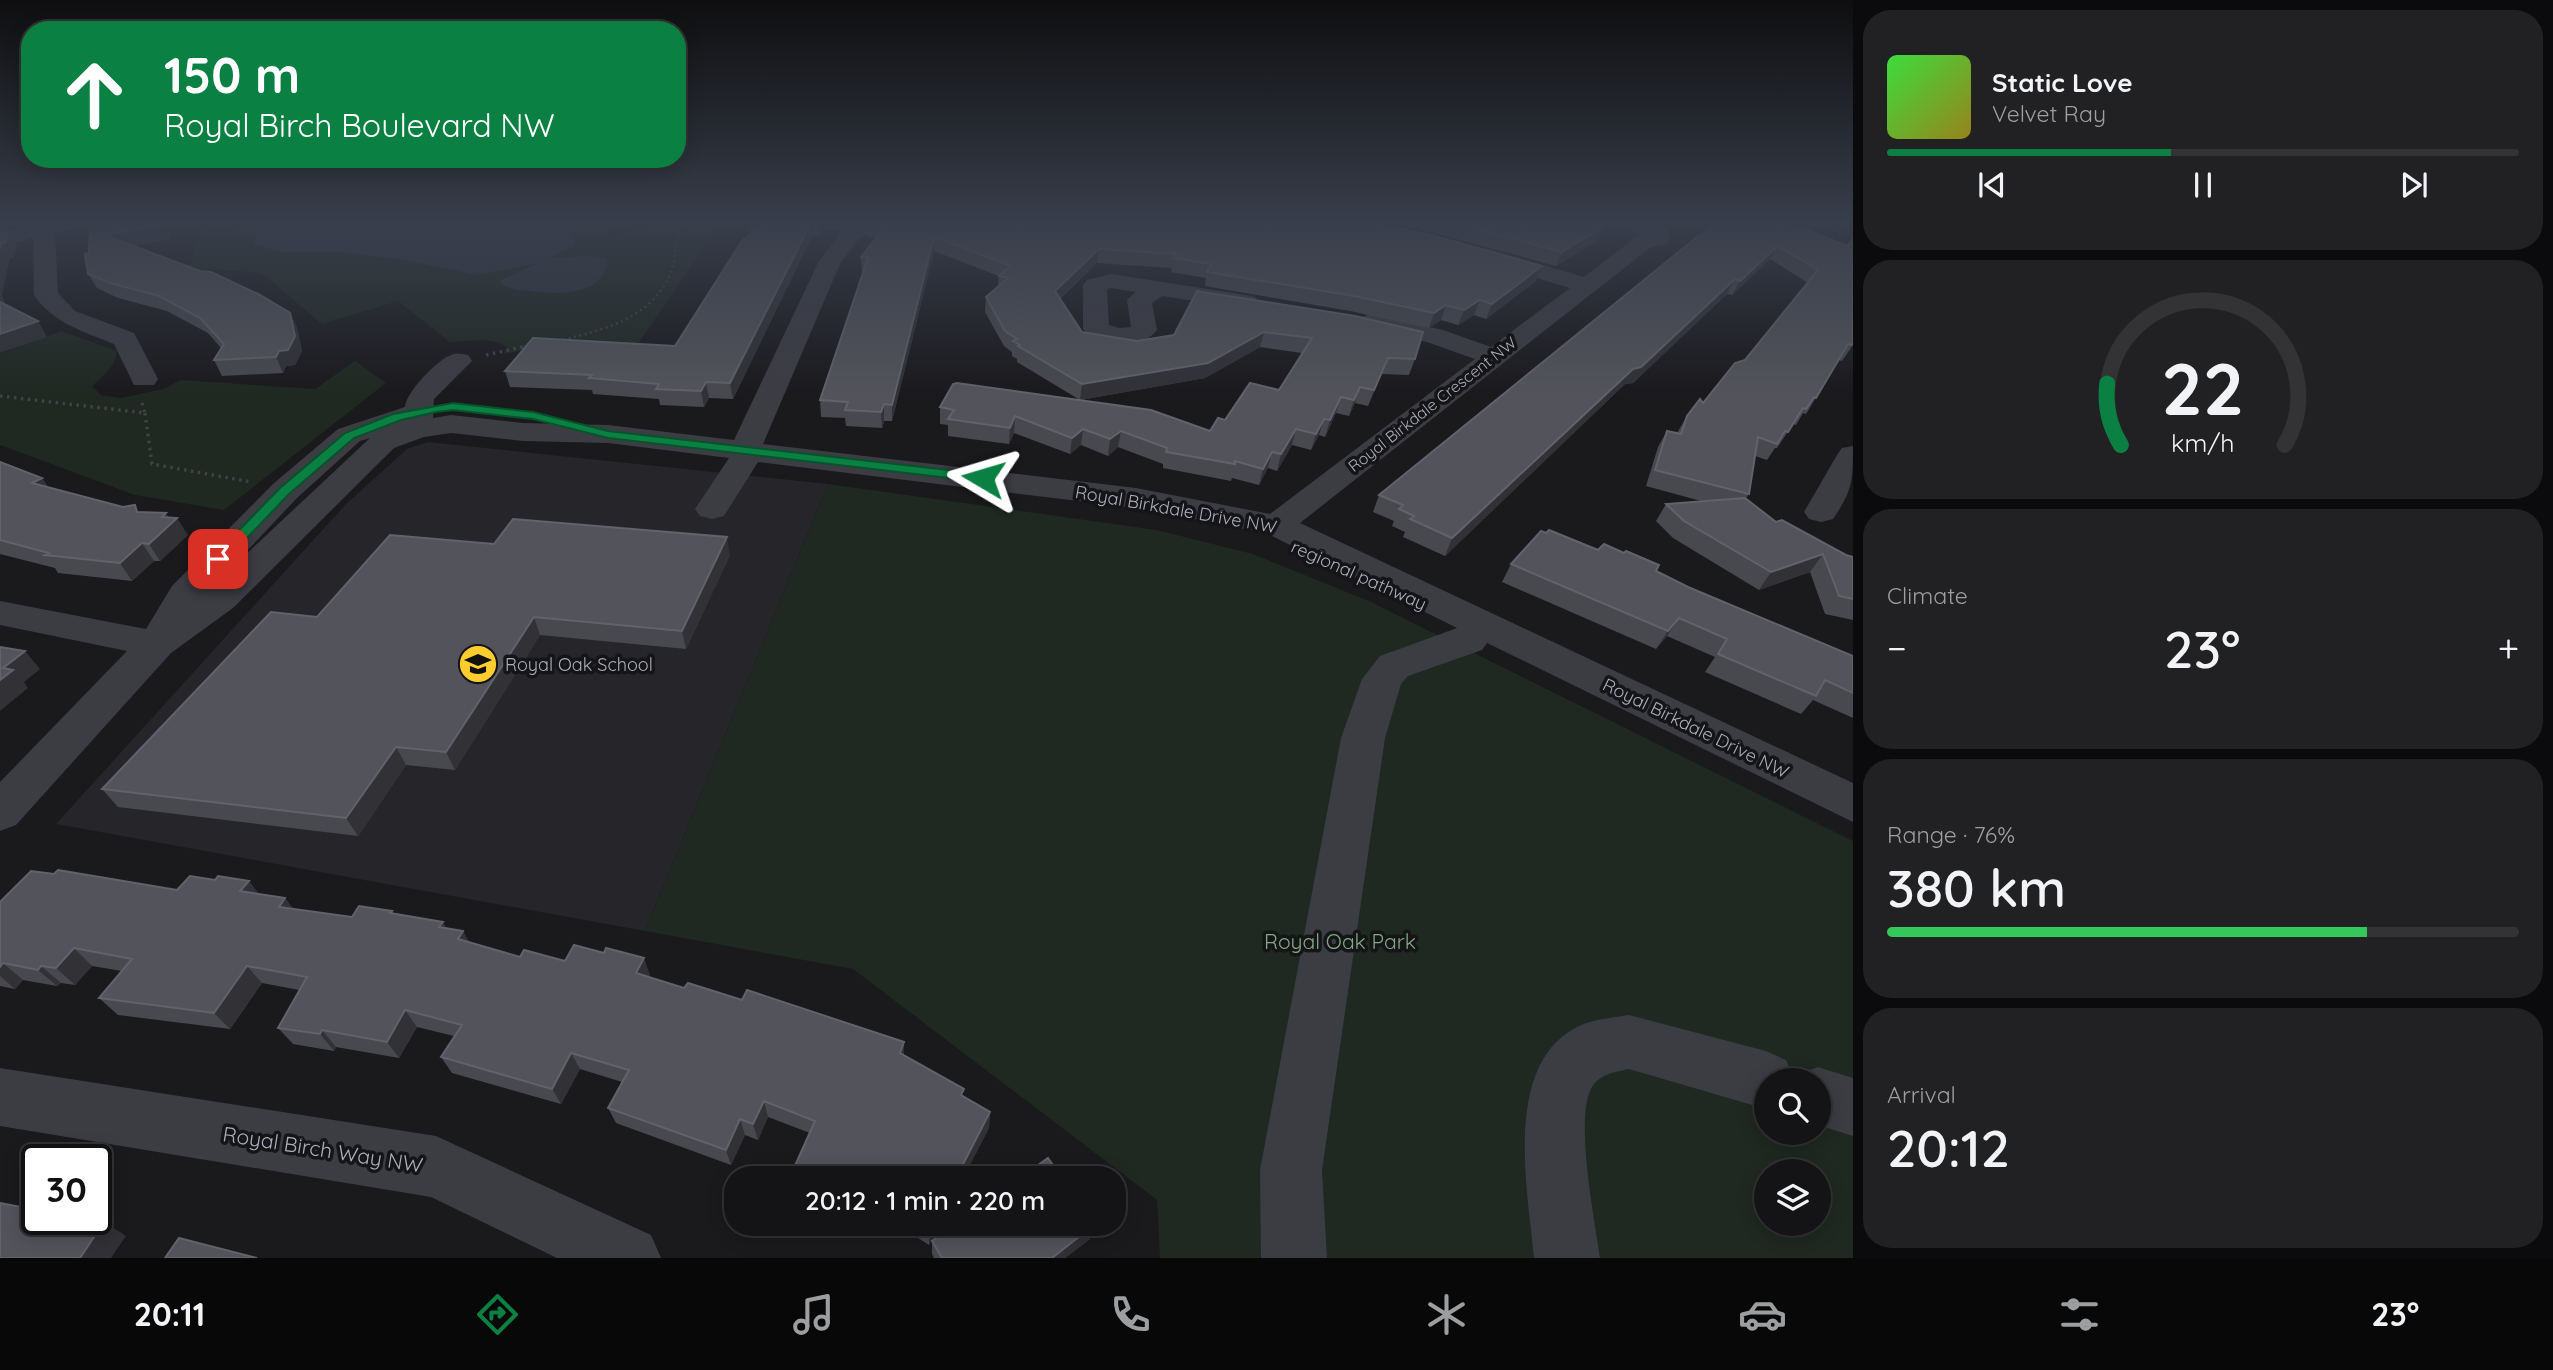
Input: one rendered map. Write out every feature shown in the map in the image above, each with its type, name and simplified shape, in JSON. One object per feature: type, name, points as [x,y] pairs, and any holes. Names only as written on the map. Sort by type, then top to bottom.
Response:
[{"type":"street","points":[[46,279],[46,295],[66,316],[125,338],[144,379]]},
{"type":"street","points":[[712,509],[748,450],[823,279]]},
{"type":"street","points":[[1565,279],[1590,286]]},
{"type":"street","name":"Royal Birkdale Crescent NW","points":[[1276,524],[1492,356],[1599,279]]},
{"type":"street","points":[[1156,289],[1268,306]]},
{"type":"street","points":[[1348,318],[1434,336],[1492,356]]},
{"type":"street","points":[[418,420],[420,397],[458,361]]},
{"type":"street","name":"Royal Birkdale Drive NW","points":[[0,812],[157,644],[220,599],[383,442],[418,420],[523,432],[608,434],[748,450],[1136,498],[1276,524],[1853,804]]},
{"type":"street","points":[[1821,512],[1853,455]]},
{"type":"street","points":[[0,613],[157,644]]},
{"type":"street","points":[[1294,1258],[1291,1170],[1363,738],[1382,678],[1394,666],[1468,641],[1481,624]]},
{"type":"street","points":[[1567,1258],[1553,1134],[1565,1073],[1594,1048],[1629,1042],[1754,1077]]},
{"type":"street","name":"Royal Birch Way NW","points":[[0,1097],[436,1167],[628,1258]]},
{"type":"street","points":[[1831,1100],[1853,1107]]},
{"type":"path","points":[[555,341],[608,330],[634,317],[654,300],[668,279]]},
{"type":"path","points":[[458,361],[544,343]]},
{"type":"path","points":[[144,379],[140,395],[152,464],[264,485]]},
{"type":"path","points":[[0,396],[145,413]]},
{"type":"shaded area","name":"Royal Oak School","points":[[428,442],[828,484],[645,931],[56,824],[346,504],[407,449]]},
{"type":"green space","points":[[269,279],[683,279],[638,344],[572,341],[504,354],[507,347],[497,342],[450,342],[398,301],[322,324]]},
{"type":"green space","points":[[61,331],[117,351],[105,375],[92,386],[101,395],[120,398],[163,389],[181,380],[315,389],[355,361],[386,383],[224,510],[135,495],[0,445],[0,354]]},
{"type":"green space","name":"Royal Oak Park","points":[[828,484],[1157,530],[1253,554],[1369,601],[1853,841],[1853,1258],[1160,1258],[1157,1200],[1126,1176],[1126,1166],[1112,1166],[853,969],[645,931]]},
{"type":"water","points":[[504,279],[599,279],[587,288],[553,293],[518,290],[499,281]]},
{"type":"building","points":[[100,279],[225,279],[290,313],[295,336],[288,350],[279,351],[276,357],[214,360],[224,344],[200,318],[159,296]]},
{"type":"building","points":[[718,279],[783,279],[730,383],[706,382],[701,391],[656,389],[659,384],[589,378],[592,375],[505,371],[533,338],[675,346]]},
{"type":"building","points":[[861,279],[924,279],[892,405],[884,404],[881,412],[845,410],[848,402],[820,400]]},
{"type":"building","points":[[1007,279],[1068,279],[1055,291],[1082,332],[1137,341],[1174,335],[1197,291],[1355,316],[1423,332],[1415,359],[1388,358],[1374,390],[1360,387],[1354,400],[1341,397],[1330,420],[1324,419],[1316,434],[1296,429],[1281,454],[1272,452],[1263,469],[1235,461],[1235,464],[1166,452],[1167,448],[1121,431],[1110,439],[1083,429],[1072,438],[1015,416],[1010,428],[948,419],[954,410],[940,407],[953,384],[957,383],[1151,410],[1210,431],[1218,418],[1225,420],[1250,383],[1279,390],[1312,338],[1264,332],[1208,363],[1082,384],[1018,346],[1020,345],[1013,341],[1017,339],[1005,331],[986,297]]},
{"type":"building","points":[[1248,279],[1525,279],[1492,304],[1480,300],[1464,310],[1446,305],[1434,313],[1354,296]]},
{"type":"building","points":[[1646,279],[1742,279],[1740,281],[1735,279],[1641,367],[1633,369],[1452,538],[1410,519],[1414,516],[1399,509],[1403,505],[1379,495]]},
{"type":"building","points":[[1811,279],[1853,279],[1853,345],[1848,344],[1816,398],[1814,397],[1806,409],[1803,408],[1777,444],[1758,437],[1749,494],[1655,470],[1667,431],[1681,434],[1687,416],[1700,399],[1703,403],[1735,363],[1745,360]]},
{"type":"building","points":[[0,302],[38,321],[0,334]]},
{"type":"building","points":[[0,462],[42,478],[32,483],[123,507],[135,505],[137,512],[166,513],[162,517],[177,518],[149,544],[142,543],[120,563],[45,555],[49,553],[0,540]]},
{"type":"building","points":[[1745,498],[1776,522],[1782,520],[1853,557],[1853,599],[1839,596],[1823,554],[1771,572],[1684,521],[1666,504]]},
{"type":"building","points":[[513,519],[727,537],[682,631],[534,617],[446,752],[396,747],[346,818],[102,789],[271,612],[317,617],[390,535],[494,544]]},
{"type":"building","points":[[1549,530],[1598,550],[1604,544],[1624,553],[1626,551],[1659,565],[1656,571],[1688,587],[1853,656],[1853,693],[1825,680],[1816,696],[1718,654],[1727,639],[1679,618],[1668,631],[1511,564],[1541,531],[1546,533]]},
{"type":"building","points":[[0,647],[25,651],[3,668],[13,670],[0,680]]},
{"type":"building","points":[[58,870],[177,890],[190,876],[215,880],[218,876],[249,881],[240,891],[285,898],[279,907],[352,917],[359,906],[392,911],[390,913],[443,922],[439,927],[463,931],[458,939],[520,957],[524,950],[565,961],[574,945],[604,953],[606,948],[644,958],[636,973],[684,988],[688,983],[742,1000],[747,990],[904,1042],[900,1053],[964,1089],[961,1095],[990,1112],[962,1166],[795,1166],[815,1121],[764,1101],[753,1124],[740,1119],[726,1150],[608,1108],[629,1070],[571,1053],[552,1089],[441,1057],[462,1025],[405,1010],[387,1042],[322,1030],[320,1034],[278,1028],[307,977],[247,966],[214,1013],[99,998],[132,959],[74,948],[56,968],[41,966],[38,970],[3,963],[0,967],[0,902],[31,871],[54,874]]},
{"type":"building","points":[[1048,1158],[1054,1166],[1037,1166]]},
{"type":"building","points":[[0,1203],[21,1207],[21,1235],[95,1235],[80,1258],[0,1258]]},
{"type":"building","points":[[939,1236],[1080,1236],[1052,1258],[942,1258],[932,1241]]},
{"type":"building","points":[[179,1238],[257,1258],[165,1258]]},
{"type":"place","name":"Royal Oak School","points":[[478,664]]},
{"type":"route","points":[[218,559],[285,491],[349,435],[418,410],[436,408],[453,407],[533,415],[608,434],[983,478]]}]
